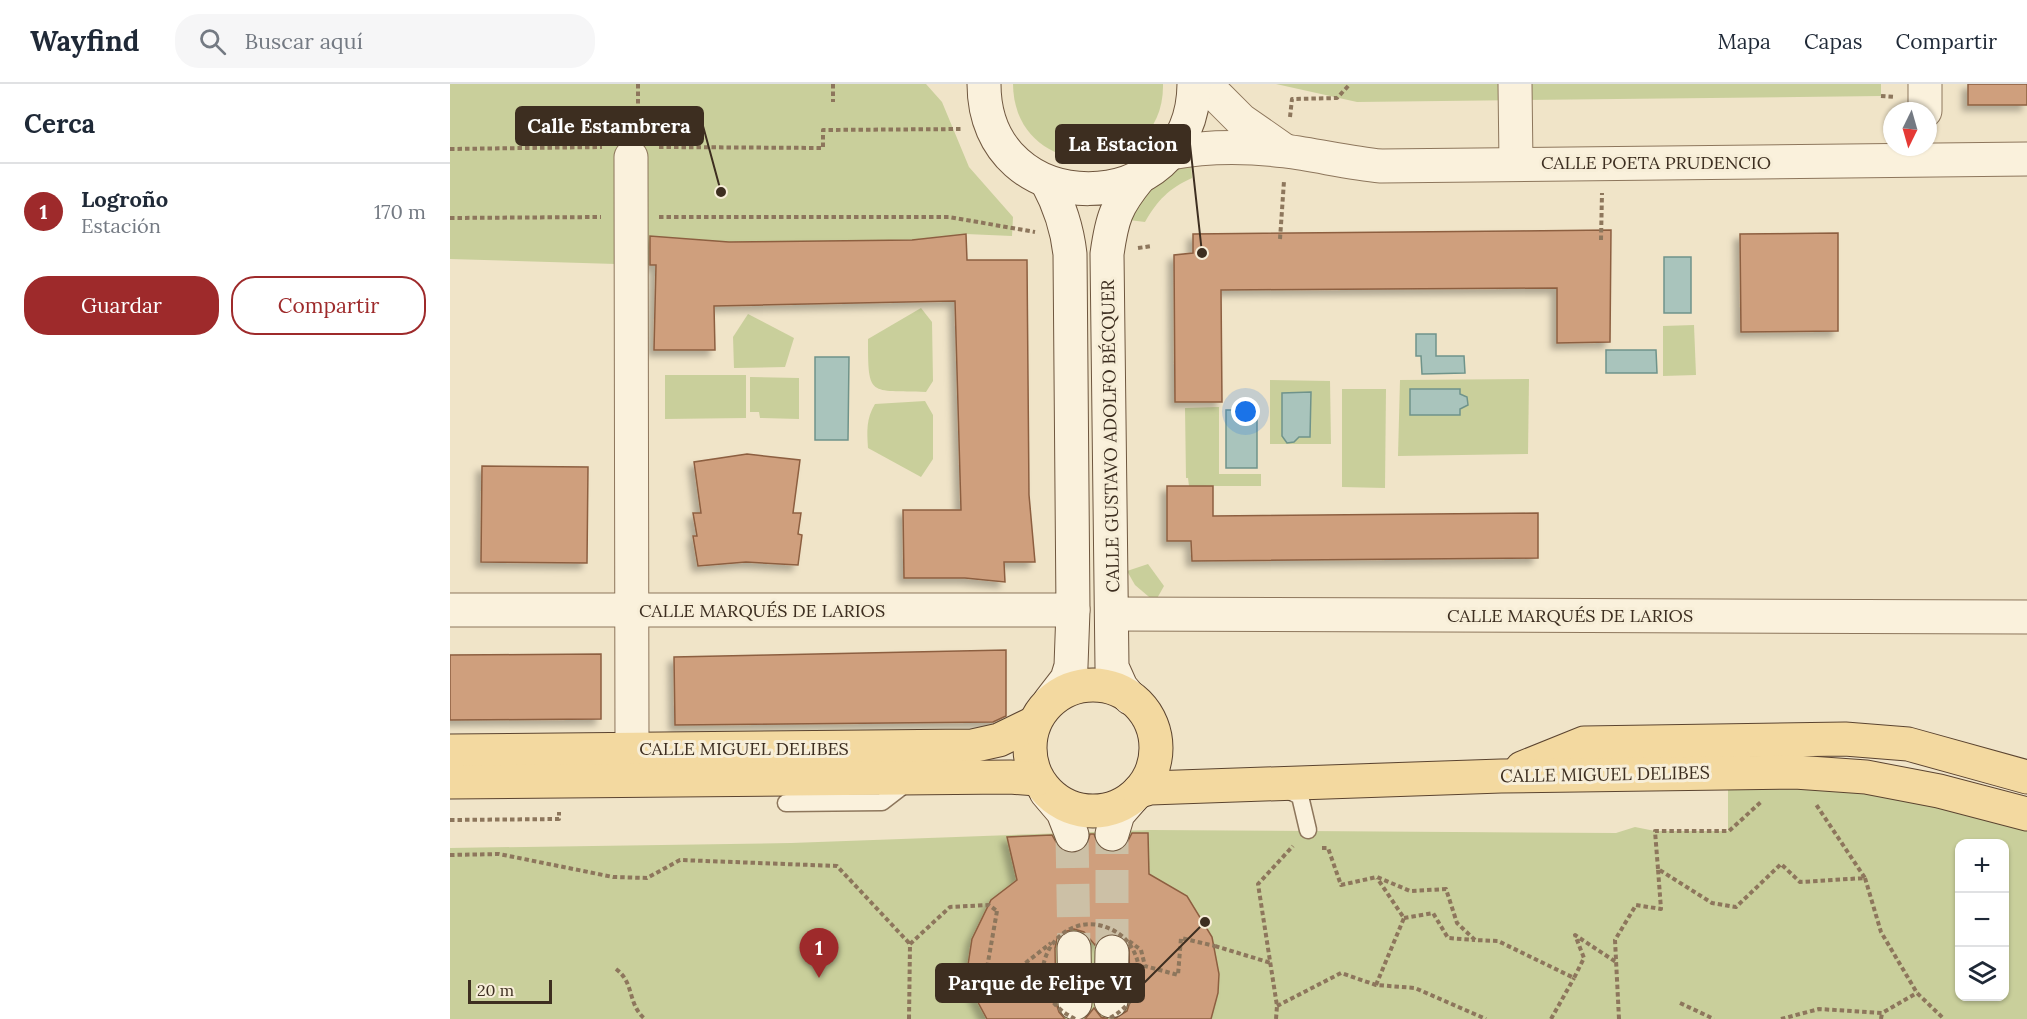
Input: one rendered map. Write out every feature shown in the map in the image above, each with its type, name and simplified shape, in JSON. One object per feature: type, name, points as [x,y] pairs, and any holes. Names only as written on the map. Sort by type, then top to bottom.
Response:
[{"type":"main road","name":"CALLE GUSTAVO ADOLFO BÉCQUER","points":[[1041,786],[1030,761],[1029,742],[1042,712],[1077,686],[1093,685],[1109,687],[1130,698],[1146,714],[1153,728],[1156,743],[1141,786]]},
{"type":"main road","name":"CALLE MIGUEL DELIBES","points":[[450,751],[972,746],[999,740],[1042,712]]},
{"type":"main road","name":"CALLE MIGUEL DELIBES","points":[[1501,776],[1584,743],[1845,739],[1908,744],[2027,777]]},
{"type":"main road","name":"CALLE MIGUEL DELIBES","points":[[1141,786],[1158,779],[1179,788],[1501,776],[1795,772],[1866,777],[1939,791],[2027,814]]},
{"type":"main road","name":"CALLE MIGUEL DELIBES","points":[[450,782],[1010,777],[1041,786]]},
{"type":"main road","points":[[1041,786],[1072,809],[1088,812],[1119,807],[1141,786]]},
{"type":"street","points":[[981,88],[988,118],[997,138],[1011,156],[1027,171],[1047,182],[1083,190],[1112,187],[1139,178],[1170,153],[1190,116],[1194,84]]},
{"type":"street","name":"CALLE POETA PRUDENCIO","points":[[1205,84],[1241,120],[1286,151]]},
{"type":"street","points":[[1515,84],[1516,163]]},
{"type":"street","points":[[1925,84],[1925,102]]},
{"type":"street","name":"CALLE POETA PRUDENCIO","points":[[1170,153],[1228,146],[1286,151],[1348,163],[1381,166],[1883,155]]},
{"type":"street","points":[[632,749],[634,150]]},
{"type":"street","name":"CALLE POETA PRUDENCIO","points":[[1937,155],[2027,159]]},
{"type":"street","name":"CALLE GUSTAVO ADOLFO BÉCQUER","points":[[1130,698],[1121,687],[1113,667],[1107,254],[1111,228],[1119,201],[1139,178]]},
{"type":"street","name":"CALLE GUSTAVO ADOLFO BÉCQUER","points":[[1042,712],[1067,679],[1071,666],[1073,610],[1070,254],[1067,228],[1060,205],[1047,182]]},
{"type":"street","name":"CALLE MARQUÉS DE LARIOS","points":[[450,610],[1073,610]]},
{"type":"street","name":"CALLE MARQUÉS DE LARIOS","points":[[1112,614],[2027,616]]},
{"type":"street","points":[[1041,786],[1063,812],[1072,835]]},
{"type":"street","points":[[1112,834],[1118,814],[1141,786]]},
{"type":"street","points":[[1064,945],[1075,1011]]},
{"type":"street","points":[[1110,1010],[1119,946]]},
{"type":"lane","points":[[786,803],[882,802],[911,779]]},
{"type":"lane","points":[[1276,784],[1300,796],[1308,830]]},
{"type":"path","points":[[634,150],[638,84]]},
{"type":"path","points":[[833,84],[833,102]]},
{"type":"path","points":[[1280,239],[1292,99],[1337,98],[1350,84]]},
{"type":"path","points":[[450,149],[823,148],[823,130],[970,129]]},
{"type":"path","points":[[1601,240],[1603,162]]},
{"type":"path","points":[[450,218],[949,217],[1039,232],[1038,223]]},
{"type":"path","points":[[1795,772],[1865,878],[1881,932],[1917,993],[1944,1019]]},
{"type":"path","points":[[1619,1019],[1615,940],[1636,905],[1661,909],[1655,831],[1729,831]]},
{"type":"path","points":[[1276,1019],[1277,1006],[1258,884],[1291,846],[1300,846]]},
{"type":"path","points":[[1319,848],[1328,848],[1341,885],[1377,877],[1410,891],[1446,889],[1457,923],[1475,940]]},
{"type":"path","points":[[450,855],[499,854],[613,877],[647,878],[680,860],[837,866],[910,944],[909,1019]]},
{"type":"path","points":[[1658,869],[1712,903],[1736,906],[1781,864],[1800,882],[1865,878]]},
{"type":"path","points":[[1377,877],[1404,918]]},
{"type":"path","points":[[910,944],[950,907],[989,905],[997,911],[987,968],[1005,979],[1064,945]]},
{"type":"path","points":[[1404,918],[1433,913],[1448,938],[1498,941],[1574,978]]},
{"type":"path","points":[[1376,985],[1404,918]]},
{"type":"path","points":[[1064,945],[1066,931],[1082,925],[1099,925],[1114,930],[1119,946],[1139,969],[1139,984],[1133,999],[1122,1011],[1110,1010]]},
{"type":"path","points":[[1551,1019],[1584,958],[1575,935],[1616,962]]},
{"type":"path","points":[[1119,946],[1141,950],[1145,966],[1178,975],[1181,938],[1271,963]]},
{"type":"path","points":[[1064,945],[1045,955],[1042,970],[1044,986],[1051,1001],[1062,1012],[1075,1011]]},
{"type":"path","points":[[616,969],[627,977],[636,1011],[645,1019]]},
{"type":"path","points":[[1277,1006],[1341,973],[1376,985],[1415,988],[1486,1019]]},
{"type":"path","points":[[1781,1019],[1819,1009],[1882,1013],[1917,993]]},
{"type":"path","points":[[1680,1003],[1714,1019]]},
{"type":"path","points":[[1881,1019],[1882,1013]]},
{"type":"green space","points":[[450,84],[926,84],[942,102],[969,167],[1013,217],[1012,236],[966,234],[967,260],[945,236],[912,240],[729,242],[650,237],[649,265],[450,259]]},
{"type":"green space","points":[[1013,84],[1163,84],[1157,117],[1141,140],[1117,154],[1089,159],[1061,154],[1037,141],[1020,117]]},
{"type":"green space","points":[[1276,84],[1881,84],[1881,96],[1357,102]]},
{"type":"green space","points":[[1191,163],[1192,178],[1164,196],[1145,222],[1129,220],[1153,184],[1169,172]]},
{"type":"green space","points":[[921,308],[932,322],[933,381],[926,392],[883,390],[876,387],[871,381],[869,372],[868,339]]},
{"type":"green space","points":[[748,314],[794,338],[785,367],[734,368],[733,337]]},
{"type":"green space","points":[[1694,325],[1696,375],[1663,376],[1663,326]]},
{"type":"green space","points":[[665,375],[746,375],[746,418],[665,419]]},
{"type":"green space","points":[[750,377],[799,378],[799,419],[760,418],[759,412],[750,412]]},
{"type":"green space","points":[[1529,379],[1528,454],[1398,456],[1400,380]]},
{"type":"green space","points":[[1270,380],[1330,381],[1331,444],[1270,444]]},
{"type":"green space","points":[[1342,389],[1386,389],[1385,488],[1342,487]]},
{"type":"green space","points":[[925,401],[933,415],[933,459],[921,477],[868,448],[867,431],[875,404]]},
{"type":"green space","points":[[1219,407],[1219,474],[1261,474],[1261,486],[1189,486],[1188,478],[1186,478],[1185,408]]},
{"type":"green space","points":[[1148,564],[1164,586],[1155,602],[1135,585],[1127,571]]},
{"type":"green space","points":[[1795,772],[2027,814],[2027,1019],[450,1019],[450,848],[791,843],[1150,830],[1616,833],[1635,827],[1655,831],[1728,831],[1728,777]]},
{"type":"water","points":[[1664,257],[1691,257],[1691,313],[1664,313]]},
{"type":"water","points":[[1416,334],[1436,334],[1436,356],[1464,356],[1465,373],[1422,374],[1421,356],[1416,356]]},
{"type":"water","points":[[1606,350],[1656,350],[1657,373],[1606,373]]},
{"type":"water","points":[[815,357],[849,357],[848,440],[815,440]]},
{"type":"water","points":[[1410,389],[1460,389],[1460,394],[1467,397],[1468,405],[1460,409],[1460,415],[1410,415]]},
{"type":"water","points":[[1311,392],[1310,437],[1299,437],[1294,442],[1287,443],[1282,436],[1282,393]]},
{"type":"water","points":[[1226,410],[1257,410],[1257,468],[1226,468]]},
{"type":"building","points":[[1968,84],[2027,84],[2027,105],[1968,105]]},
{"type":"building","points":[[1611,230],[1610,342],[1557,343],[1557,288],[1221,290],[1222,402],[1175,402],[1174,255],[1193,253],[1193,234]]},
{"type":"building","points":[[1838,233],[1838,331],[1741,332],[1740,234]]},
{"type":"building","points":[[966,234],[967,260],[1027,260],[1029,495],[1035,562],[1004,562],[1005,582],[965,578],[904,578],[903,510],[961,510],[955,301],[714,306],[715,350],[654,350],[656,265],[650,265],[650,236],[729,242],[912,240]]},
{"type":"building","points":[[747,454],[800,460],[793,513],[801,513],[798,534],[802,535],[798,565],[746,562],[698,566],[693,536],[697,536],[693,513],[701,513],[694,462]]},
{"type":"building","points":[[482,466],[588,467],[587,563],[481,562]]},
{"type":"building","points":[[1167,486],[1213,486],[1213,516],[1538,513],[1538,558],[1192,561],[1191,541],[1167,541]]},
{"type":"building","points":[[1006,650],[1006,716],[993,722],[675,725],[674,657]]},
{"type":"building","points":[[601,654],[601,719],[450,720],[450,655]]},
{"type":"building","points":[[1132,833],[1148,833],[1149,874],[1187,896],[1212,937],[1219,974],[1218,993],[1211,1019],[1114,1019],[1127,1011],[1130,1002],[1129,944],[1121,936],[1112,933],[1102,936],[1095,945],[1084,932],[1074,929],[1064,932],[1057,939],[1055,948],[1056,1003],[1065,1019],[987,1019],[973,993],[968,965],[972,939],[991,900],[1017,880],[1007,837],[1052,835],[1060,849],[1070,854],[1086,847],[1090,834],[1094,834],[1099,847],[1107,852],[1116,852],[1125,847]]},
{"type":"building","points":[[1094,1008],[1101,1017],[1108,1019],[1085,1019]]},
{"type":"tunnel","points":[[1112,834],[1112,952]]},
{"type":"tunnel","points":[[1072,835],[1074,948]]},
{"type":"place","name":"Calle Estambrera","points":[[721,192]]},
{"type":"place","name":"La Estacion","points":[[1202,253]]},
{"type":"place","name":"Parque de Felipe VI","points":[[1205,922]]},
{"type":"place","name":"Logroño","points":[[819,978]]}]
